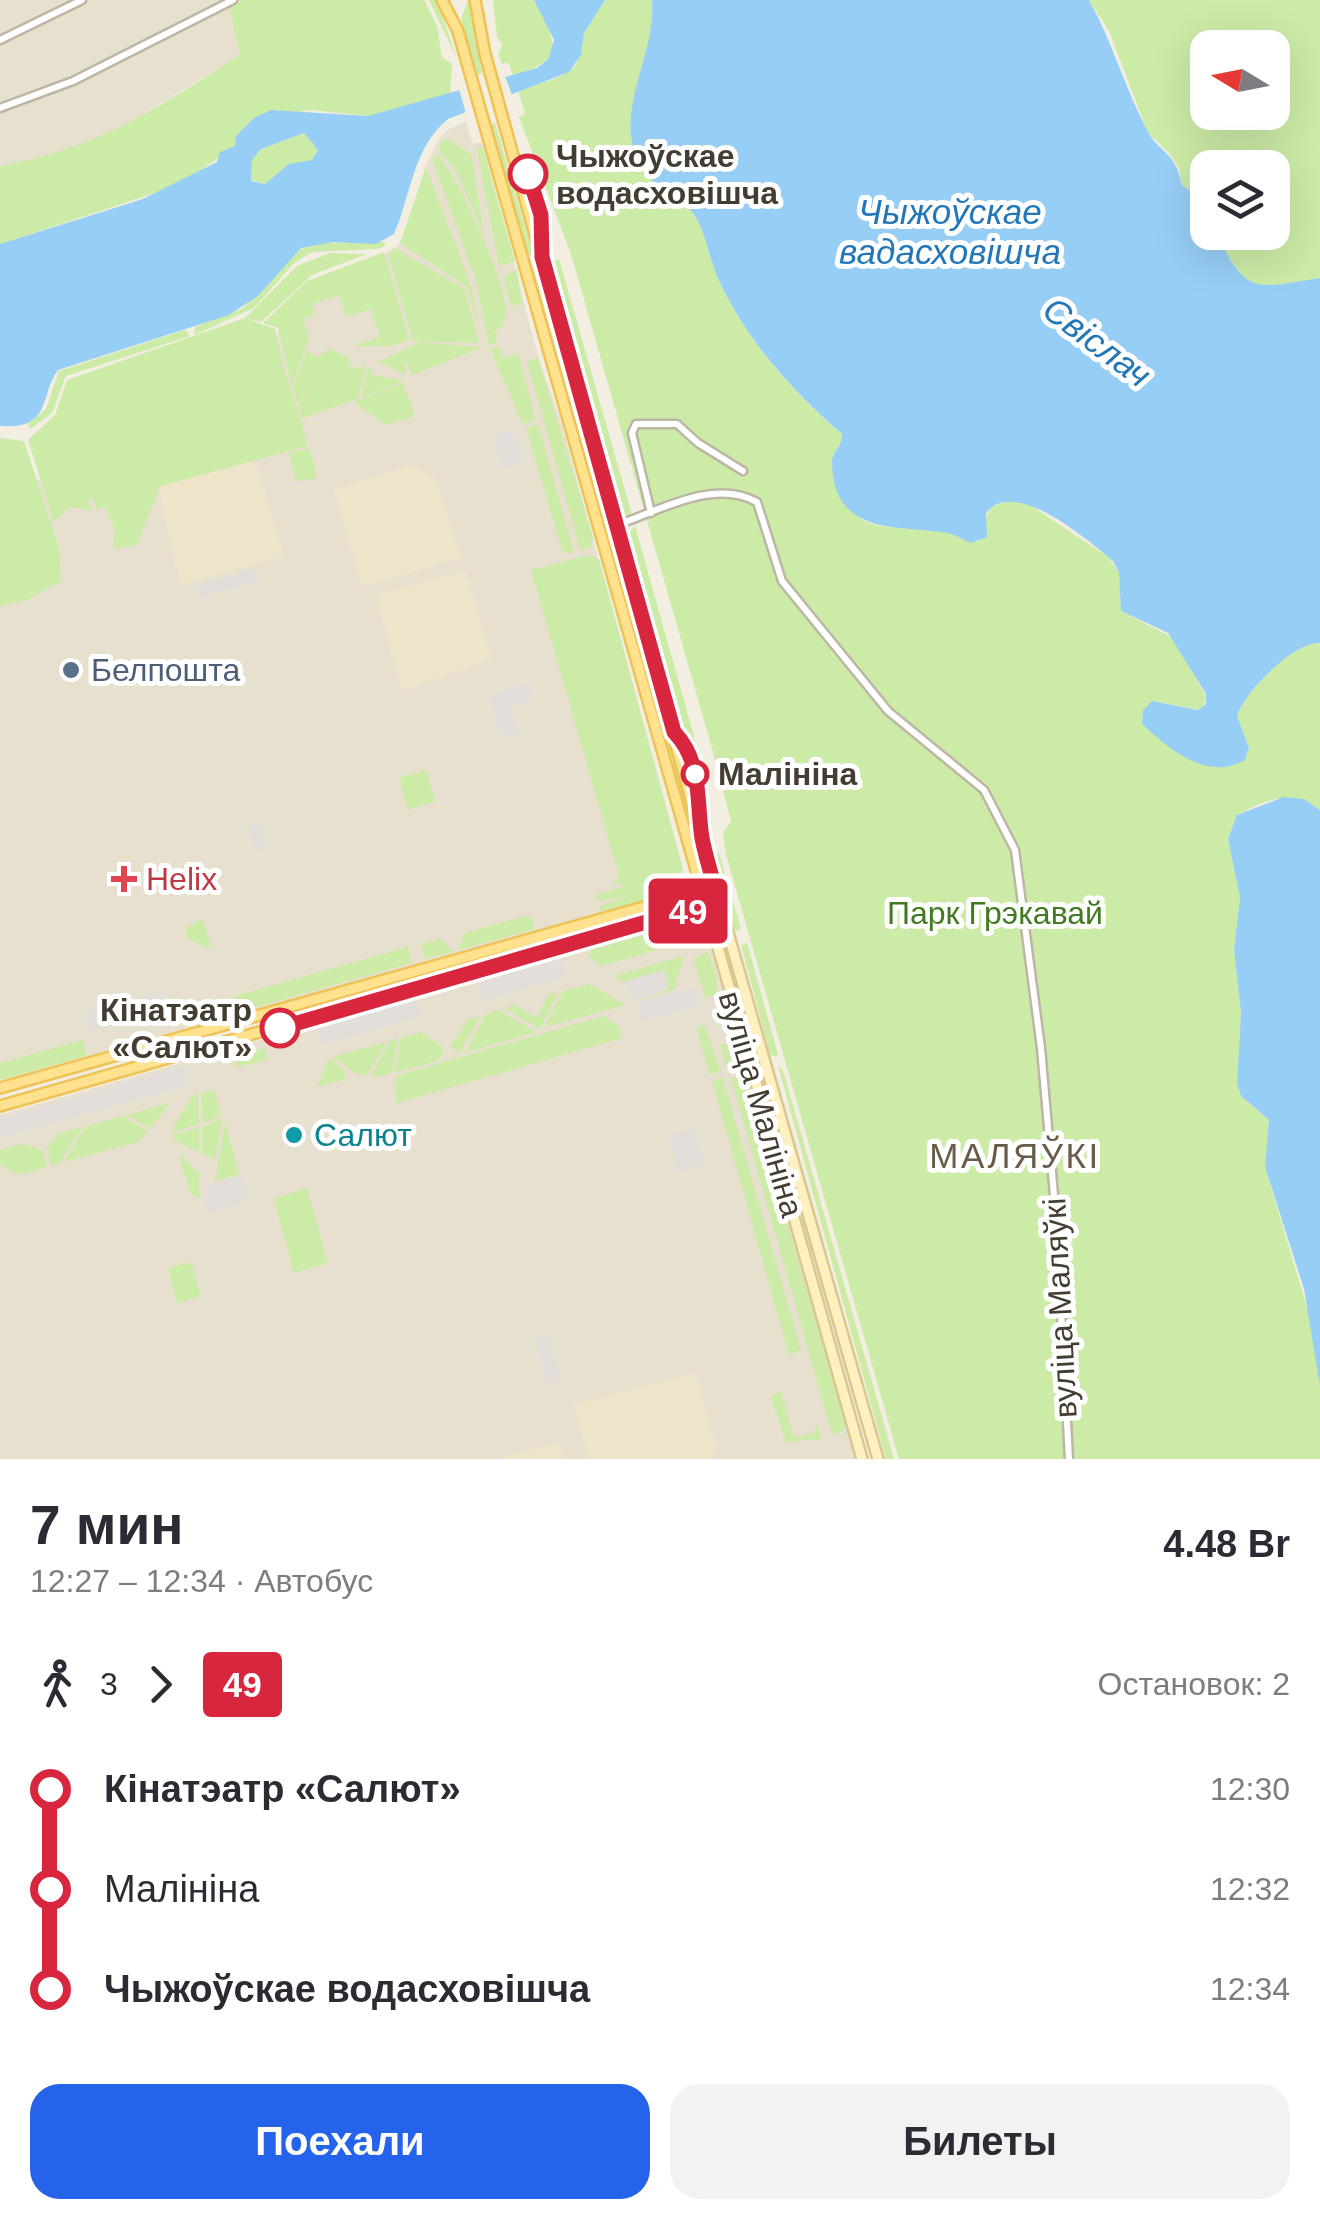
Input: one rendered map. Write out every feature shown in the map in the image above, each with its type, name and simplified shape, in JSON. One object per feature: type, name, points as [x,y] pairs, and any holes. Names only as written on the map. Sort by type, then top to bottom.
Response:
[{"type":"main road","name":"вуліца Малініна","points":[[442,0],[458,31],[489,138],[862,1459]]},
{"type":"main road","name":"вуліца Малініна","points":[[475,0],[485,54],[878,1459]]},
{"type":"main road","points":[[606,545],[621,541]]},
{"type":"main road","points":[[0,1088],[715,886]]},
{"type":"main road","points":[[0,1106],[719,901]]},
{"type":"street","points":[[0,40],[82,0]]},
{"type":"street","points":[[0,108],[73,82],[233,0]]},
{"type":"street","points":[[652,512],[632,432],[636,424],[677,424],[743,472]]},
{"type":"street","name":"вуліца Маляўкі","points":[[618,525],[706,494],[737,495],[757,502],[782,581],[888,711],[973,777],[1010,835],[1018,863],[1041,1048],[1056,1218],[1069,1459]]},
{"type":"shaded area","points":[[0,0],[243,0],[229,6],[241,55],[114,132],[55,156],[0,166]]},
{"type":"shaded area","points":[[466,122],[473,144],[482,142],[538,356],[562,425],[683,869],[678,885],[664,895],[0,1080],[0,477],[22,487],[248,389],[298,296],[396,247],[404,237],[426,165],[438,140],[449,129]]},
{"type":"shaded area","points":[[509,431],[516,435],[524,463],[502,469],[494,435]]},
{"type":"shaded area","points":[[247,435],[284,556],[180,585],[158,487]]},
{"type":"shaded area","points":[[412,465],[436,479],[461,558],[362,587],[334,490]]},
{"type":"shaded area","points":[[255,569],[258,581],[200,598],[196,585]]},
{"type":"shaded area","points":[[465,571],[492,659],[402,691],[376,595]]},
{"type":"shaded area","points":[[529,682],[534,699],[511,706],[519,735],[508,738],[497,730],[491,696]]},
{"type":"shaded area","points":[[262,821],[266,849],[255,852],[248,825]]},
{"type":"shaded area","points":[[677,920],[700,922],[706,931],[858,1459],[0,1459],[0,1115]]},
{"type":"shaded area","points":[[563,958],[565,977],[482,1001],[477,984]]},
{"type":"shaded area","points":[[664,970],[669,989],[632,1001],[626,981]]},
{"type":"shaded area","points":[[694,987],[700,1005],[641,1022],[638,1002]]},
{"type":"shaded area","points":[[163,992],[166,1010],[90,1030],[84,1012]]},
{"type":"shaded area","points":[[417,998],[422,1016],[322,1045],[316,1028]]},
{"type":"shaded area","points":[[184,1066],[188,1085],[0,1138],[0,1119]]},
{"type":"shaded area","points":[[695,1128],[704,1164],[678,1173],[668,1135]]},
{"type":"shaded area","points":[[242,1175],[249,1201],[207,1214],[203,1197],[208,1195],[206,1186]]},
{"type":"shaded area","points":[[548,1333],[561,1381],[548,1384],[534,1337]]},
{"type":"shaded area","points":[[695,1373],[716,1447],[711,1459],[589,1459],[574,1405]]},
{"type":"shaded area","points":[[559,1442],[564,1459],[497,1459]]},
{"type":"green space","points":[[243,0],[424,0],[437,26],[442,57],[452,64],[450,94],[368,116],[312,110],[254,118],[236,136],[235,146],[179,185],[0,244],[0,166],[67,149],[126,124],[240,55],[229,6]]},
{"type":"green space","points":[[429,0],[437,0],[457,59]]},
{"type":"green space","points":[[468,0],[482,73],[478,75],[461,19]]},
{"type":"green space","points":[[493,0],[534,0],[551,38],[550,55],[543,63],[513,76],[509,63],[502,64],[498,53],[503,45],[497,37]]},
{"type":"green space","name":"Парк Грэкавай","points":[[605,0],[652,0],[649,36],[630,125],[636,158],[651,178],[695,216],[722,287],[760,348],[790,385],[842,434],[833,455],[839,483],[856,515],[881,526],[943,532],[980,541],[990,507],[1009,501],[1027,503],[1108,557],[1119,573],[1121,611],[1173,638],[1207,698],[1201,710],[1152,701],[1142,714],[1144,726],[1204,765],[1231,766],[1245,760],[1249,748],[1237,716],[1242,706],[1260,681],[1285,659],[1320,643],[1320,810],[1299,799],[1268,801],[1237,815],[1228,839],[1240,897],[1234,950],[1241,1013],[1237,1083],[1246,1101],[1269,1120],[1266,1171],[1310,1318],[1320,1386],[1320,1459],[899,1459],[726,854],[723,833],[731,821],[715,759],[571,254],[519,117],[525,114],[518,90],[557,78],[574,67],[581,55],[584,33]]},
{"type":"green space","points":[[1089,0],[1320,0],[1320,278],[1282,286],[1256,284],[1236,268],[1226,250],[1290,250],[1290,150],[1190,150],[1190,191],[1182,185],[1179,168],[1169,153],[1148,133],[1109,31]]},
{"type":"green space","points":[[495,123],[533,255],[528,256],[491,124]]},
{"type":"green space","points":[[304,133],[318,150],[312,161],[282,171],[265,184],[251,180],[252,160],[261,149]]},
{"type":"green space","points":[[448,139],[471,154],[484,233],[454,167],[439,152],[441,142]]},
{"type":"green space","points":[[482,146],[515,261],[499,266],[477,150]]},
{"type":"green space","points":[[438,156],[469,206],[499,280],[506,313],[500,328],[494,331],[497,343],[489,345],[476,281],[432,159]]},
{"type":"green space","points":[[426,167],[471,286],[482,338],[467,287],[400,243]]},
{"type":"green space","points":[[384,242],[386,246],[377,249],[312,252],[294,263],[254,308],[194,335],[195,327],[242,309],[301,249],[319,243]]},
{"type":"green space","points":[[395,248],[464,289],[479,343],[413,341],[388,255]]},
{"type":"green space","points":[[384,252],[409,340],[391,346],[353,346],[380,337],[371,309],[347,317],[339,295],[312,304],[314,315],[303,319],[309,337],[292,386],[278,328],[263,323],[307,281]]},
{"type":"green space","points":[[330,253],[367,254],[312,275],[261,322],[247,319],[275,329],[283,364],[277,367],[284,367],[308,446],[160,486],[137,545],[113,549],[115,529],[104,506],[97,510],[93,497],[88,500],[92,510],[68,507],[54,522],[28,440],[55,415],[67,380],[245,318],[297,266]]},
{"type":"green space","points":[[559,259],[632,515],[625,517],[550,261]]},
{"type":"green space","points":[[536,265],[612,536],[611,538],[532,267]]},
{"type":"green space","points":[[517,270],[522,304],[511,306],[503,276]]},
{"type":"green space","points":[[185,330],[190,336],[66,376],[52,413],[30,429],[28,424],[46,409],[59,371]]},
{"type":"green space","points":[[420,342],[481,348],[412,375],[404,357],[407,375],[378,362]]},
{"type":"green space","points":[[499,346],[503,358],[518,354],[536,420],[523,424],[490,349]]},
{"type":"green space","points":[[329,349],[348,357],[350,366],[360,369],[367,365],[358,398],[301,419],[298,405],[313,385],[297,404],[293,389],[306,350],[316,357]]},
{"type":"green space","points":[[538,358],[593,537],[590,547],[580,550],[527,362]]},
{"type":"green space","points":[[369,366],[373,375],[403,381],[361,398]]},
{"type":"green space","points":[[403,383],[415,416],[386,425],[353,402]]},
{"type":"green space","points":[[538,425],[574,552],[569,554],[562,550],[526,428]]},
{"type":"green space","points":[[0,438],[24,441],[59,548],[61,581],[29,599],[0,606]]},
{"type":"green space","points":[[309,448],[317,478],[296,481],[289,453]]},
{"type":"green space","points":[[635,526],[699,754],[695,756],[682,728],[628,534]]},
{"type":"green space","points":[[616,549],[700,845],[696,846],[612,550]]},
{"type":"green space","points":[[588,555],[599,559],[683,869],[678,880],[660,895],[600,911],[601,905],[625,898],[596,900],[596,895],[622,887],[620,882],[611,884],[619,876],[531,570]]},
{"type":"green space","points":[[427,770],[435,801],[408,810],[399,778]]},
{"type":"green space","points":[[719,853],[741,929],[735,931],[713,855]]},
{"type":"green space","points":[[525,916],[532,919],[535,929],[458,950],[465,933]]},
{"type":"green space","points":[[202,919],[211,946],[207,948],[188,939],[185,928]]},
{"type":"green space","points":[[676,926],[681,943],[601,966],[588,956],[590,950]]},
{"type":"green space","points":[[441,939],[453,952],[425,959],[421,944]]},
{"type":"green space","points":[[747,943],[776,1057],[770,1054],[741,945]]},
{"type":"green space","points":[[726,946],[757,1054],[754,1057],[721,947]]},
{"type":"green space","points":[[408,947],[411,963],[224,1016],[235,996]]},
{"type":"green space","points":[[707,951],[717,977],[717,994],[705,998],[694,959]]},
{"type":"green space","points":[[684,956],[674,990],[639,1000],[669,989],[627,984],[614,976]]},
{"type":"green space","points":[[589,984],[625,1005],[545,1027],[563,991]]},
{"type":"green space","points":[[558,993],[540,1029],[504,1008],[515,1005],[537,1018],[548,995]]},
{"type":"green space","points":[[498,1010],[536,1032],[466,1052],[485,1015]]},
{"type":"green space","points":[[603,1016],[618,1026],[622,1038],[396,1103],[395,1076]]},
{"type":"green space","points":[[480,1017],[460,1052],[450,1047],[468,1019]]},
{"type":"green space","points":[[704,1025],[721,1071],[710,1075],[696,1027]]},
{"type":"green space","points":[[421,1032],[445,1049],[437,1061],[395,1072],[401,1038]]},
{"type":"green space","points":[[398,1038],[392,1073],[374,1077],[372,1074],[390,1041]]},
{"type":"green space","points":[[83,1040],[87,1056],[0,1080],[0,1063]]},
{"type":"green space","points":[[732,1041],[742,1063],[727,1069],[720,1045]]},
{"type":"green space","points":[[387,1042],[368,1073],[358,1075],[332,1057]]},
{"type":"green space","points":[[264,1048],[268,1060],[235,1067],[235,1057]]},
{"type":"green space","points":[[329,1058],[344,1071],[346,1079],[317,1087]]},
{"type":"green space","points":[[778,1066],[783,1070],[894,1459],[886,1459]]},
{"type":"green space","points":[[763,1073],[862,1422],[861,1423],[760,1075]]},
{"type":"green space","points":[[744,1074],[846,1426],[842,1432],[832,1434],[731,1078]]},
{"type":"green space","points":[[723,1078],[801,1350],[789,1355],[712,1081]]},
{"type":"green space","points":[[214,1090],[221,1116],[203,1123],[201,1094]]},
{"type":"green space","points":[[198,1094],[199,1124],[170,1133],[192,1096]]},
{"type":"green space","points":[[171,1102],[150,1128],[127,1115]]},
{"type":"green space","points":[[122,1116],[148,1131],[138,1142],[64,1162],[85,1127]]},
{"type":"green space","points":[[220,1119],[215,1159],[202,1153],[202,1127]]},
{"type":"green space","points":[[225,1122],[239,1174],[215,1181]]},
{"type":"green space","points":[[82,1127],[59,1164],[51,1166],[47,1149],[59,1133]]},
{"type":"green space","points":[[199,1127],[199,1152],[174,1140],[173,1135]]},
{"type":"green space","points":[[21,1144],[42,1150],[47,1167],[19,1175],[0,1165],[0,1150]]},
{"type":"green space","points":[[178,1153],[199,1173],[199,1199],[190,1192]]},
{"type":"green space","points":[[307,1188],[328,1263],[294,1273],[274,1198]]},
{"type":"green space","points":[[191,1262],[201,1296],[177,1303],[168,1268]]},
{"type":"green space","points":[[781,1390],[794,1438],[814,1433],[816,1424],[822,1439],[786,1442],[771,1397]]},
{"type":"water","points":[[534,0],[605,0],[584,33],[581,55],[569,72],[448,119],[436,130],[420,157],[394,234],[376,244],[333,242],[301,248],[258,296],[229,315],[58,370],[37,417],[17,426],[0,426],[0,244],[143,199],[217,162],[220,152],[235,146],[236,136],[254,118],[271,110],[368,116],[537,68],[548,59],[554,40]],"holes":[[[304,133],[318,150],[312,160],[289,164],[265,184],[251,181],[252,160],[261,149]]]},
{"type":"water","name":"Чыжоўскае вадасховішча","points":[[652,0],[1089,0],[1146,128],[1171,158],[1182,185],[1190,191],[1190,250],[1225,250],[1246,279],[1256,284],[1320,278],[1320,643],[1285,659],[1260,681],[1242,706],[1237,716],[1249,748],[1245,760],[1231,766],[1203,765],[1176,752],[1142,724],[1143,710],[1152,701],[1198,710],[1206,704],[1206,694],[1168,633],[1121,611],[1119,573],[1113,561],[1051,515],[1014,502],[998,504],[986,513],[987,537],[971,543],[946,533],[868,521],[842,502],[832,462],[842,434],[790,384],[760,348],[722,287],[695,216],[651,178],[636,158],[630,125],[652,18]]},
{"type":"water","points":[[1284,797],[1304,799],[1320,810],[1320,1386],[1304,1289],[1265,1167],[1269,1120],[1241,1096],[1237,1083],[1241,1013],[1234,950],[1240,897],[1228,839],[1237,815]]},
{"type":"pier","points":[[504,73],[513,98],[467,117],[458,86]]},
{"type":"bus line","name":"49","points":[[280,1028],[719,901],[701,834],[702,800],[686,744],[674,732],[540,252],[541,215],[528,174]]},
{"type":"place","name":"Чыжоўскае водасховішча","points":[[528,174]]},
{"type":"place","name":"Белпошта","points":[[71,670]]},
{"type":"place","name":"Малініна","points":[[695,774]]},
{"type":"place","name":"Helix","points":[[124,879]]},
{"type":"place","name":"Кінатэатр «Салют»","points":[[280,1028]]},
{"type":"place","name":"Салют","points":[[294,1135]]},
{"type":"district","name":"МАЛЯЎКІ","points":[[1015,1156]]},
{"type":"water label","name":"Свіслач","points":[[1097,342]]}]
